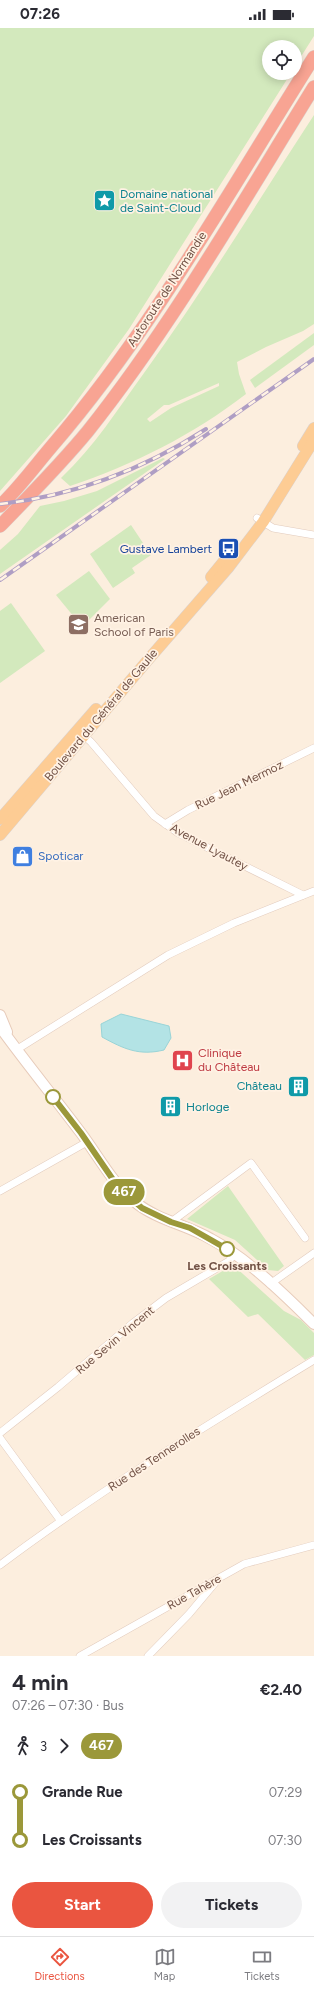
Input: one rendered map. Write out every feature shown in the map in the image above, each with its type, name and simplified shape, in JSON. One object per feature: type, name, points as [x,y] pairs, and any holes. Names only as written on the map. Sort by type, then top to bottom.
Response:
[{"type":"highway","name":"Autoroute de Normandie","points":[[0,506],[75,419],[124,356],[182,267],[314,57]]},
{"type":"highway","name":"Autoroute de Normandie","points":[[0,526],[39,486],[88,431],[136,366],[192,282],[314,87]]},
{"type":"main road","name":"Boulevard du Général de Gaulle","points":[[260,520],[314,428]]},
{"type":"main road","name":"Boulevard du Général de Gaulle","points":[[0,819],[81,733],[228,568],[314,440]]},
{"type":"main road","name":"Boulevard du Général de Gaulle","points":[[0,835],[81,733]]},
{"type":"main road","points":[[0,1016],[14,1046]]},
{"type":"main road","points":[[0,1027],[87,1142],[116,1184],[127,1195],[142,1208],[171,1222],[190,1228],[234,1254],[314,1324]]},
{"type":"street","points":[[260,520],[273,528],[314,535]]},
{"type":"street","name":"Avenue Lyautey","points":[[81,733],[154,816],[182,835],[303,895]]},
{"type":"street","name":"Rue Jean Mermoz","points":[[165,824],[188,810],[314,748]]},
{"type":"street","points":[[14,1046],[168,955],[234,923],[314,891]]},
{"type":"street","points":[[0,1191],[87,1142]]},
{"type":"street","points":[[171,1222],[251,1163],[305,1238]]},
{"type":"street","points":[[270,1284],[314,1253]]},
{"type":"street","name":"Rue Sevin Vincent","points":[[0,1433],[58,1387],[133,1323],[166,1298],[229,1261],[234,1254]]},
{"type":"street","name":"Rue des Tennerolles","points":[[0,1566],[60,1520],[160,1454],[314,1360]]},
{"type":"street","points":[[0,1438],[60,1520]]},
{"type":"street","name":"Rue Tahère","points":[[82,1656],[244,1564],[314,1545]]},
{"type":"street","points":[[148,1656],[189,1614],[217,1579]]},
{"type":"green space","name":"Domaine national de Saint-Cloud","points":[[0,28],[314,28],[314,36],[302,55],[302,40],[262,40],[262,80],[287,80],[129,329],[66,416],[0,491]]},
{"type":"green space","points":[[314,115],[314,324],[303,331],[266,347],[237,362],[239,374],[246,394],[205,423],[162,448],[117,469],[70,486],[61,478],[95,441],[166,342]],"holes":[[[219,383],[219,386],[171,408],[150,422],[147,419],[164,405],[169,405]]]},
{"type":"green space","points":[[314,333],[314,345],[255,388],[250,380]]},
{"type":"green space","points":[[163,458],[165,459],[0,574],[0,550],[18,534],[40,506],[64,501],[97,491]]},
{"type":"green space","points":[[131,525],[151,555],[132,568],[135,573],[113,588],[90,554]]},
{"type":"green space","points":[[89,571],[110,599],[86,623],[79,623],[56,595]]},
{"type":"green space","points":[[11,603],[45,651],[0,683],[0,611]]},
{"type":"green space","points":[[228,1186],[284,1266],[278,1271],[268,1270],[235,1240],[187,1219]]},
{"type":"green space","points":[[233,1265],[284,1311],[301,1320],[314,1333],[314,1355],[305,1360],[258,1314],[248,1317],[209,1279]]},
{"type":"water","points":[[121,1014],[169,1026],[171,1038],[164,1050],[155,1052],[139,1052],[117,1045],[102,1037],[101,1024]]},
{"type":"railway","points":[[0,580],[314,359]]},
{"type":"railway","points":[[0,504],[54,495],[107,478],[158,456],[206,429]]},
{"type":"bus line","name":"467","points":[[53,1097],[81,1133],[116,1184],[127,1195],[142,1208],[171,1222],[190,1228],[227,1249]]},
{"type":"place","name":"Domaine national de Saint-Cloud","points":[[105,201]]},
{"type":"place","name":"Gustave Lambert","points":[[228,549]]},
{"type":"place","name":"American School of Paris","points":[[78,625]]},
{"type":"place","name":"Spoticar","points":[[22,856]]},
{"type":"place","name":"Clinique du Château","points":[[182,1060]]},
{"type":"place","name":"Château","points":[[298,1086]]},
{"type":"place","name":"Horloge","points":[[170,1107]]},
{"type":"place","name":"Les Croissants","points":[[227,1249]]}]
